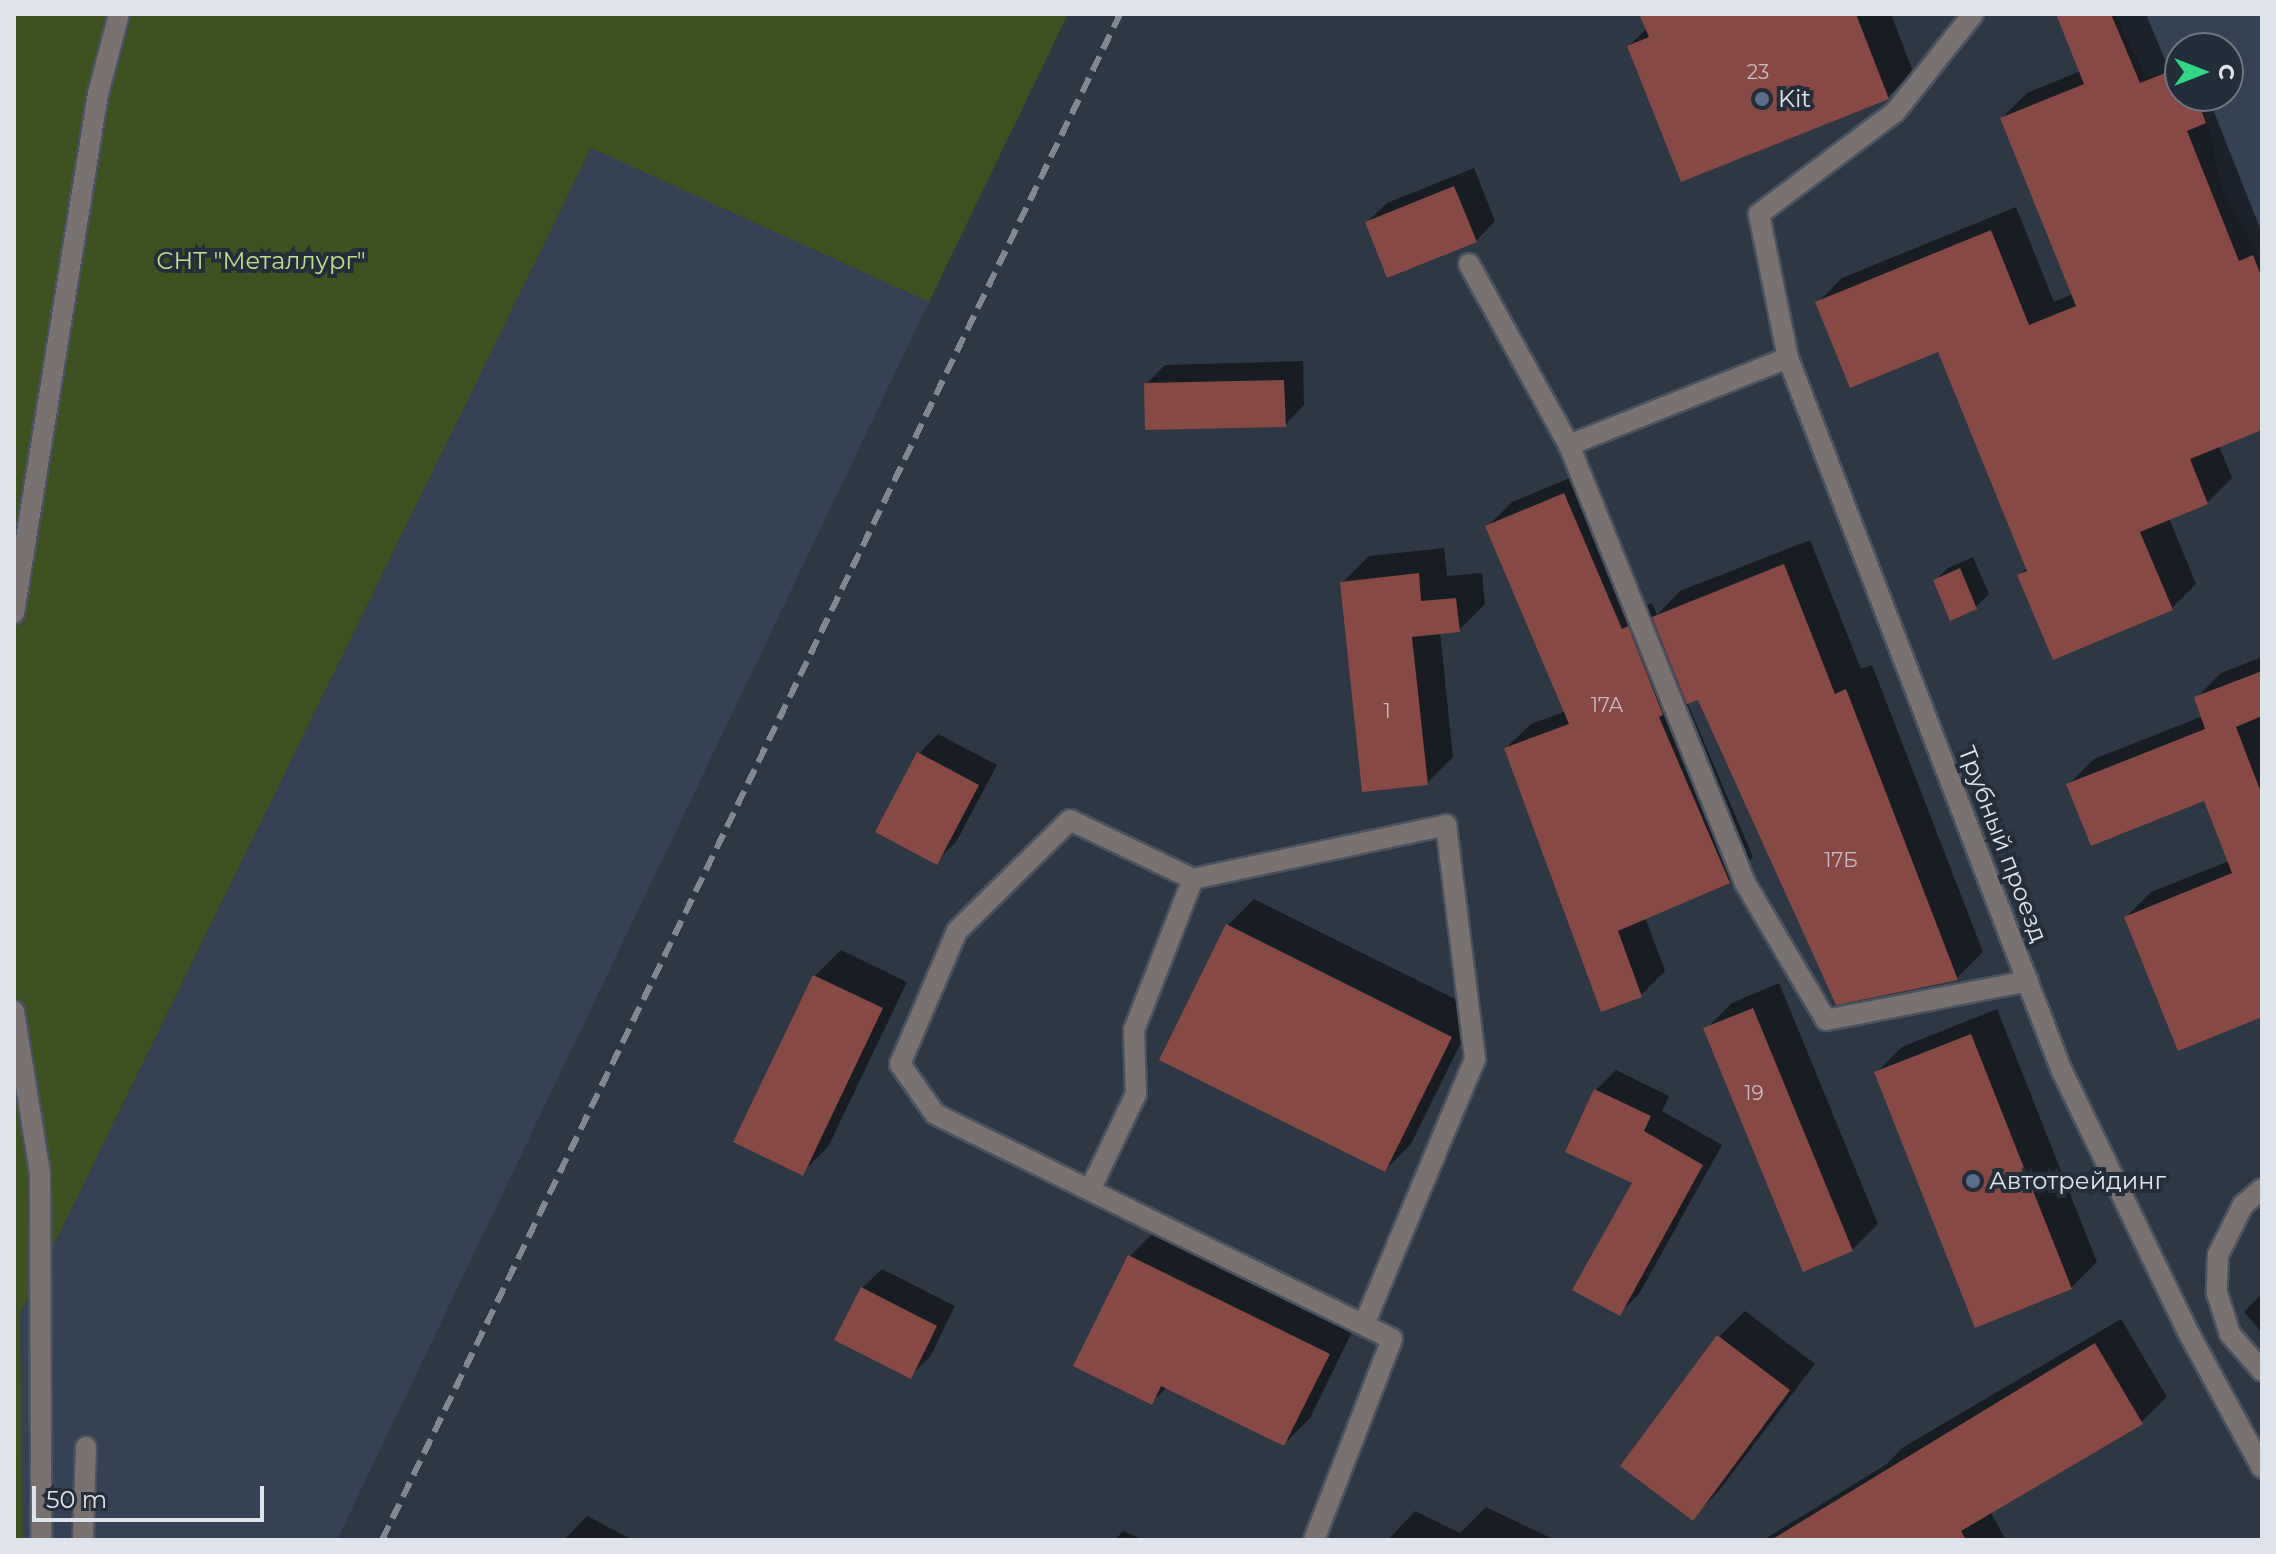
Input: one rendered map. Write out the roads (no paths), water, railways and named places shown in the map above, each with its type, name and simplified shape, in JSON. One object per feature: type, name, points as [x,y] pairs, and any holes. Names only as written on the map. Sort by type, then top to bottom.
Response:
[{"type":"street","points":[[14,613],[98,94],[119,14]]},
{"type":"street","name":"Трубный проезд","points":[[1973,14],[1895,112],[1759,214],[1788,358],[2061,1069],[2172,1299],[2262,1468]]},
{"type":"street","points":[[1469,264],[1569,445],[1745,883],[1826,1020],[2028,981]]},
{"type":"street","points":[[1569,445],[1788,358]]},
{"type":"street","points":[[1314,1540],[1392,1339],[935,1114],[900,1064],[957,931],[1070,820],[1193,879],[1446,825],[1475,1059],[1364,1325]]},
{"type":"street","points":[[1090,1190],[1136,1094],[1134,1030],[1193,879]]},
{"type":"street","points":[[14,1011],[40,1174],[41,1540]]},
{"type":"street","points":[[2262,1189],[2243,1205],[2218,1255],[2217,1293],[2230,1334],[2262,1371]]},
{"type":"street","points":[[83,1540],[86,1447]]},
{"type":"railway","points":[[382,1540],[1120,14]]},
{"type":"place","name":"Kit","points":[[1762,99]]},
{"type":"place","name":"Автотрейдинг","points":[[1973,1181]]},
{"type":"park label","name":"СНТ \"Металлург\"","points":[[261,261]]}]
